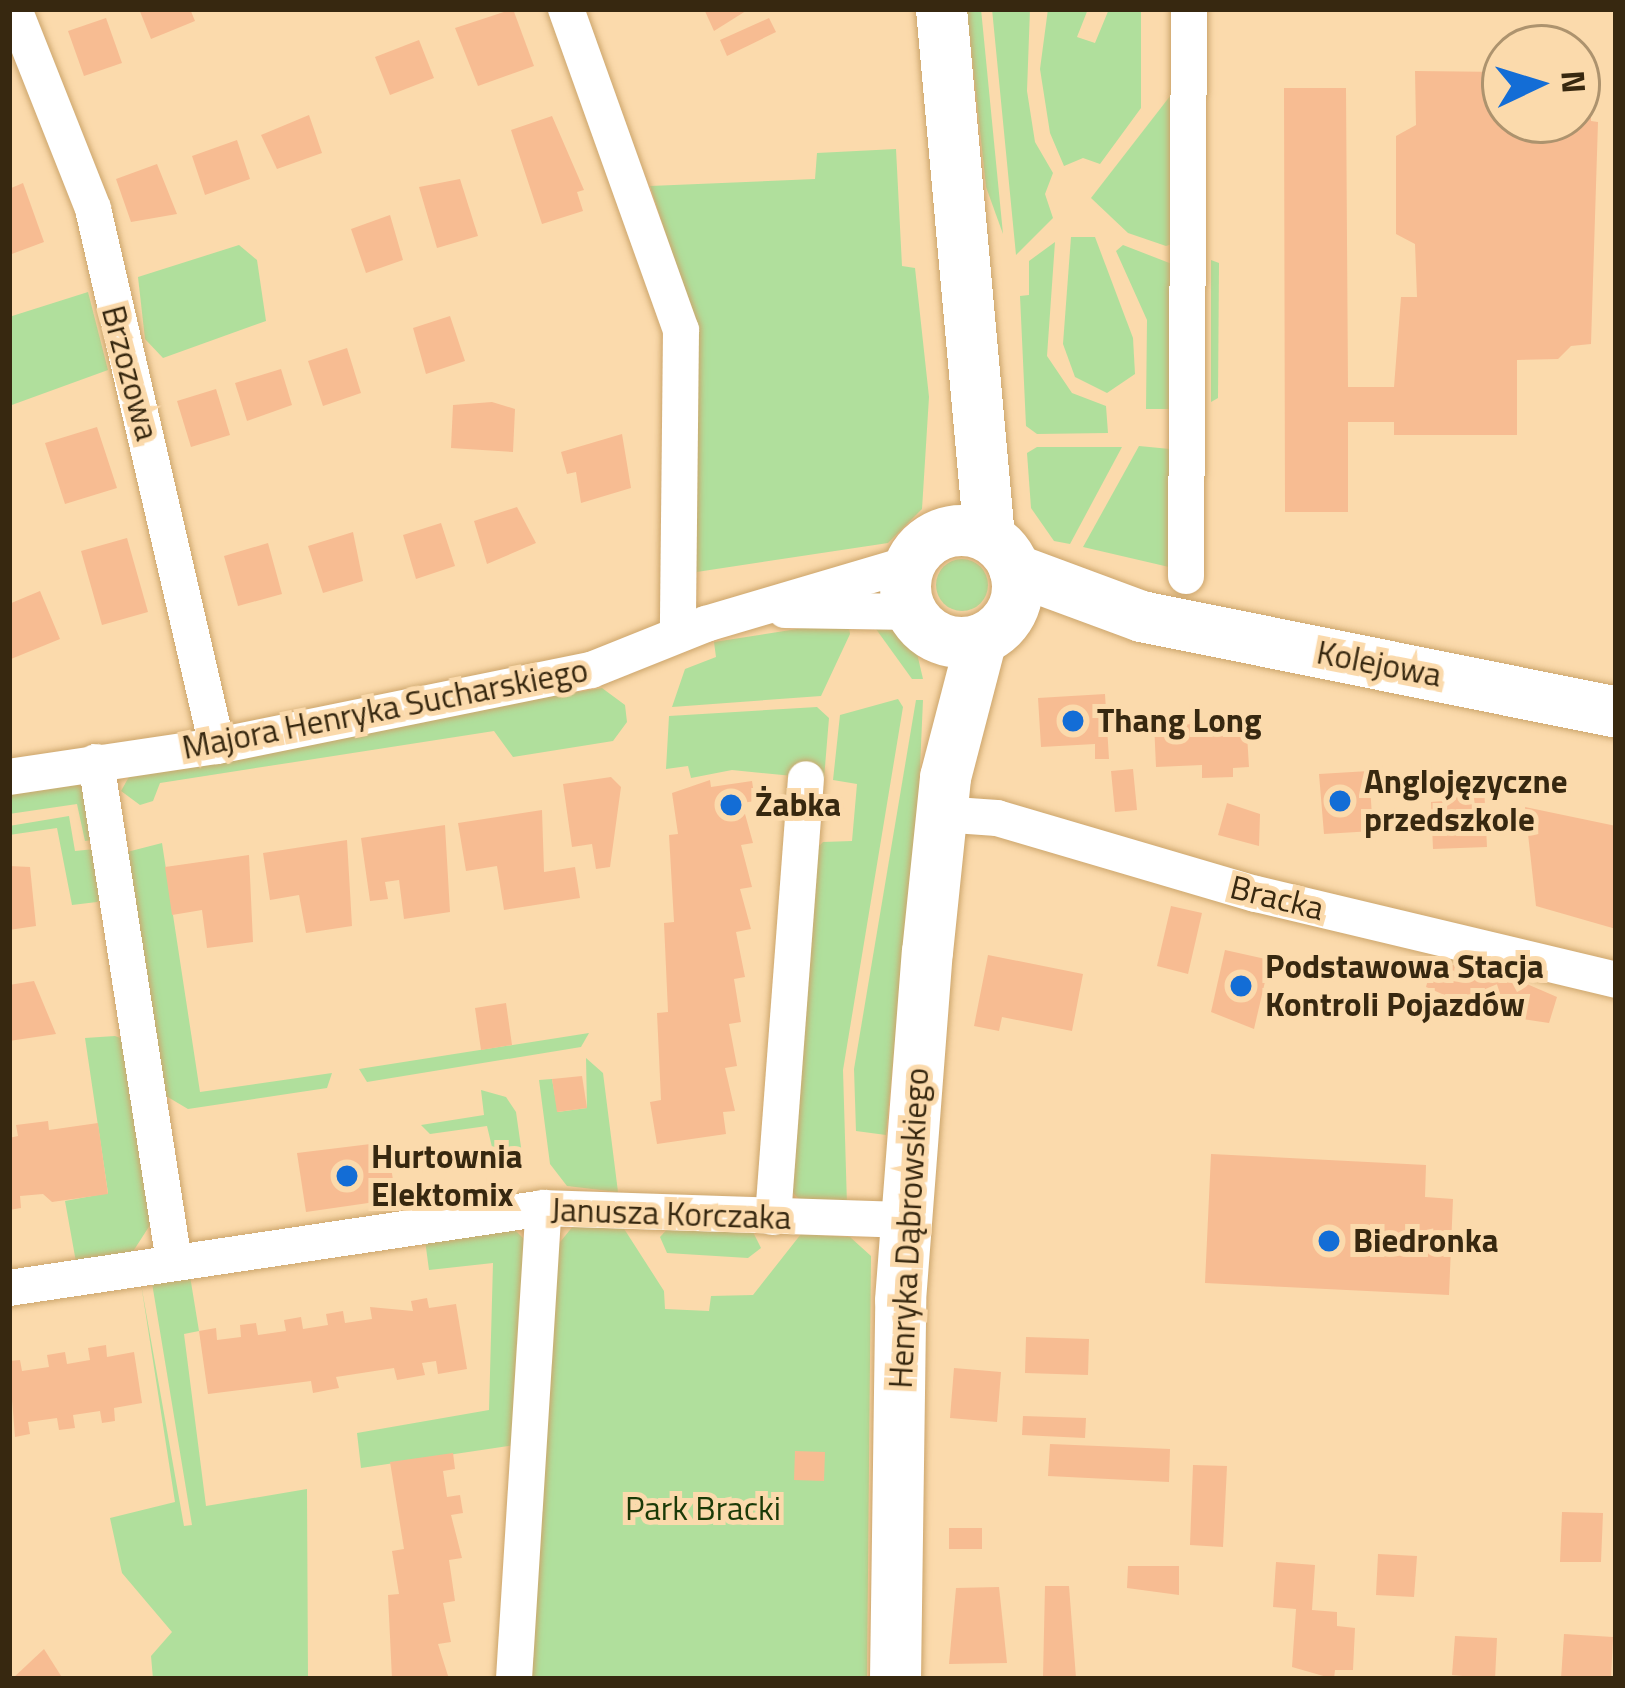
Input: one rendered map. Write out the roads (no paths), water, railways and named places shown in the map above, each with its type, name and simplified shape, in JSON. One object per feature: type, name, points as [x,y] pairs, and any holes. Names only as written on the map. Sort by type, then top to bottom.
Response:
[{"type":"street","name":"Brzozowa","points":[[14,9],[93,209],[217,746]]},
{"type":"street","points":[[566,9],[681,330],[678,634]]},
{"type":"street","name":"Henryka Dąbrowskiego","points":[[895,1679],[907,1220],[960,589],[970,367],[941,9]]},
{"type":"street","points":[[1186,576],[1189,9]]},
{"type":"street","name":"Majora Henryka Sucharskiego","points":[[9,777],[217,746],[591,670],[752,609],[960,589]]},
{"type":"street","name":"Kolejowa","points":[[960,589],[1141,616],[1616,712]]},
{"type":"street","points":[[97,762],[175,1262]]},
{"type":"street","points":[[773,1217],[806,778]]},
{"type":"street","name":"Bracka","points":[[942,796],[997,818],[1256,894],[1616,980]]},
{"type":"street","points":[[514,1679],[544,1208]]},
{"type":"street","name":"Janusza Korczaka","points":[[9,1288],[544,1208],[907,1220]]},
{"type":"place","name":"Thang Long","points":[[1073,721]]},
{"type":"place","name":"Anglojęzyczne przedszkole","points":[[1340,801]]},
{"type":"place","name":"Żabka","points":[[731,805]]},
{"type":"place","name":"Podstawowa Stacja Kontroli Pojazdów","points":[[1241,986]]},
{"type":"place","name":"Hurtownia Elektomix","points":[[347,1176]]},
{"type":"place","name":"Biedronka","points":[[1329,1241]]},
{"type":"park label","name":"Park Bracki","points":[[703,1509]]}]
